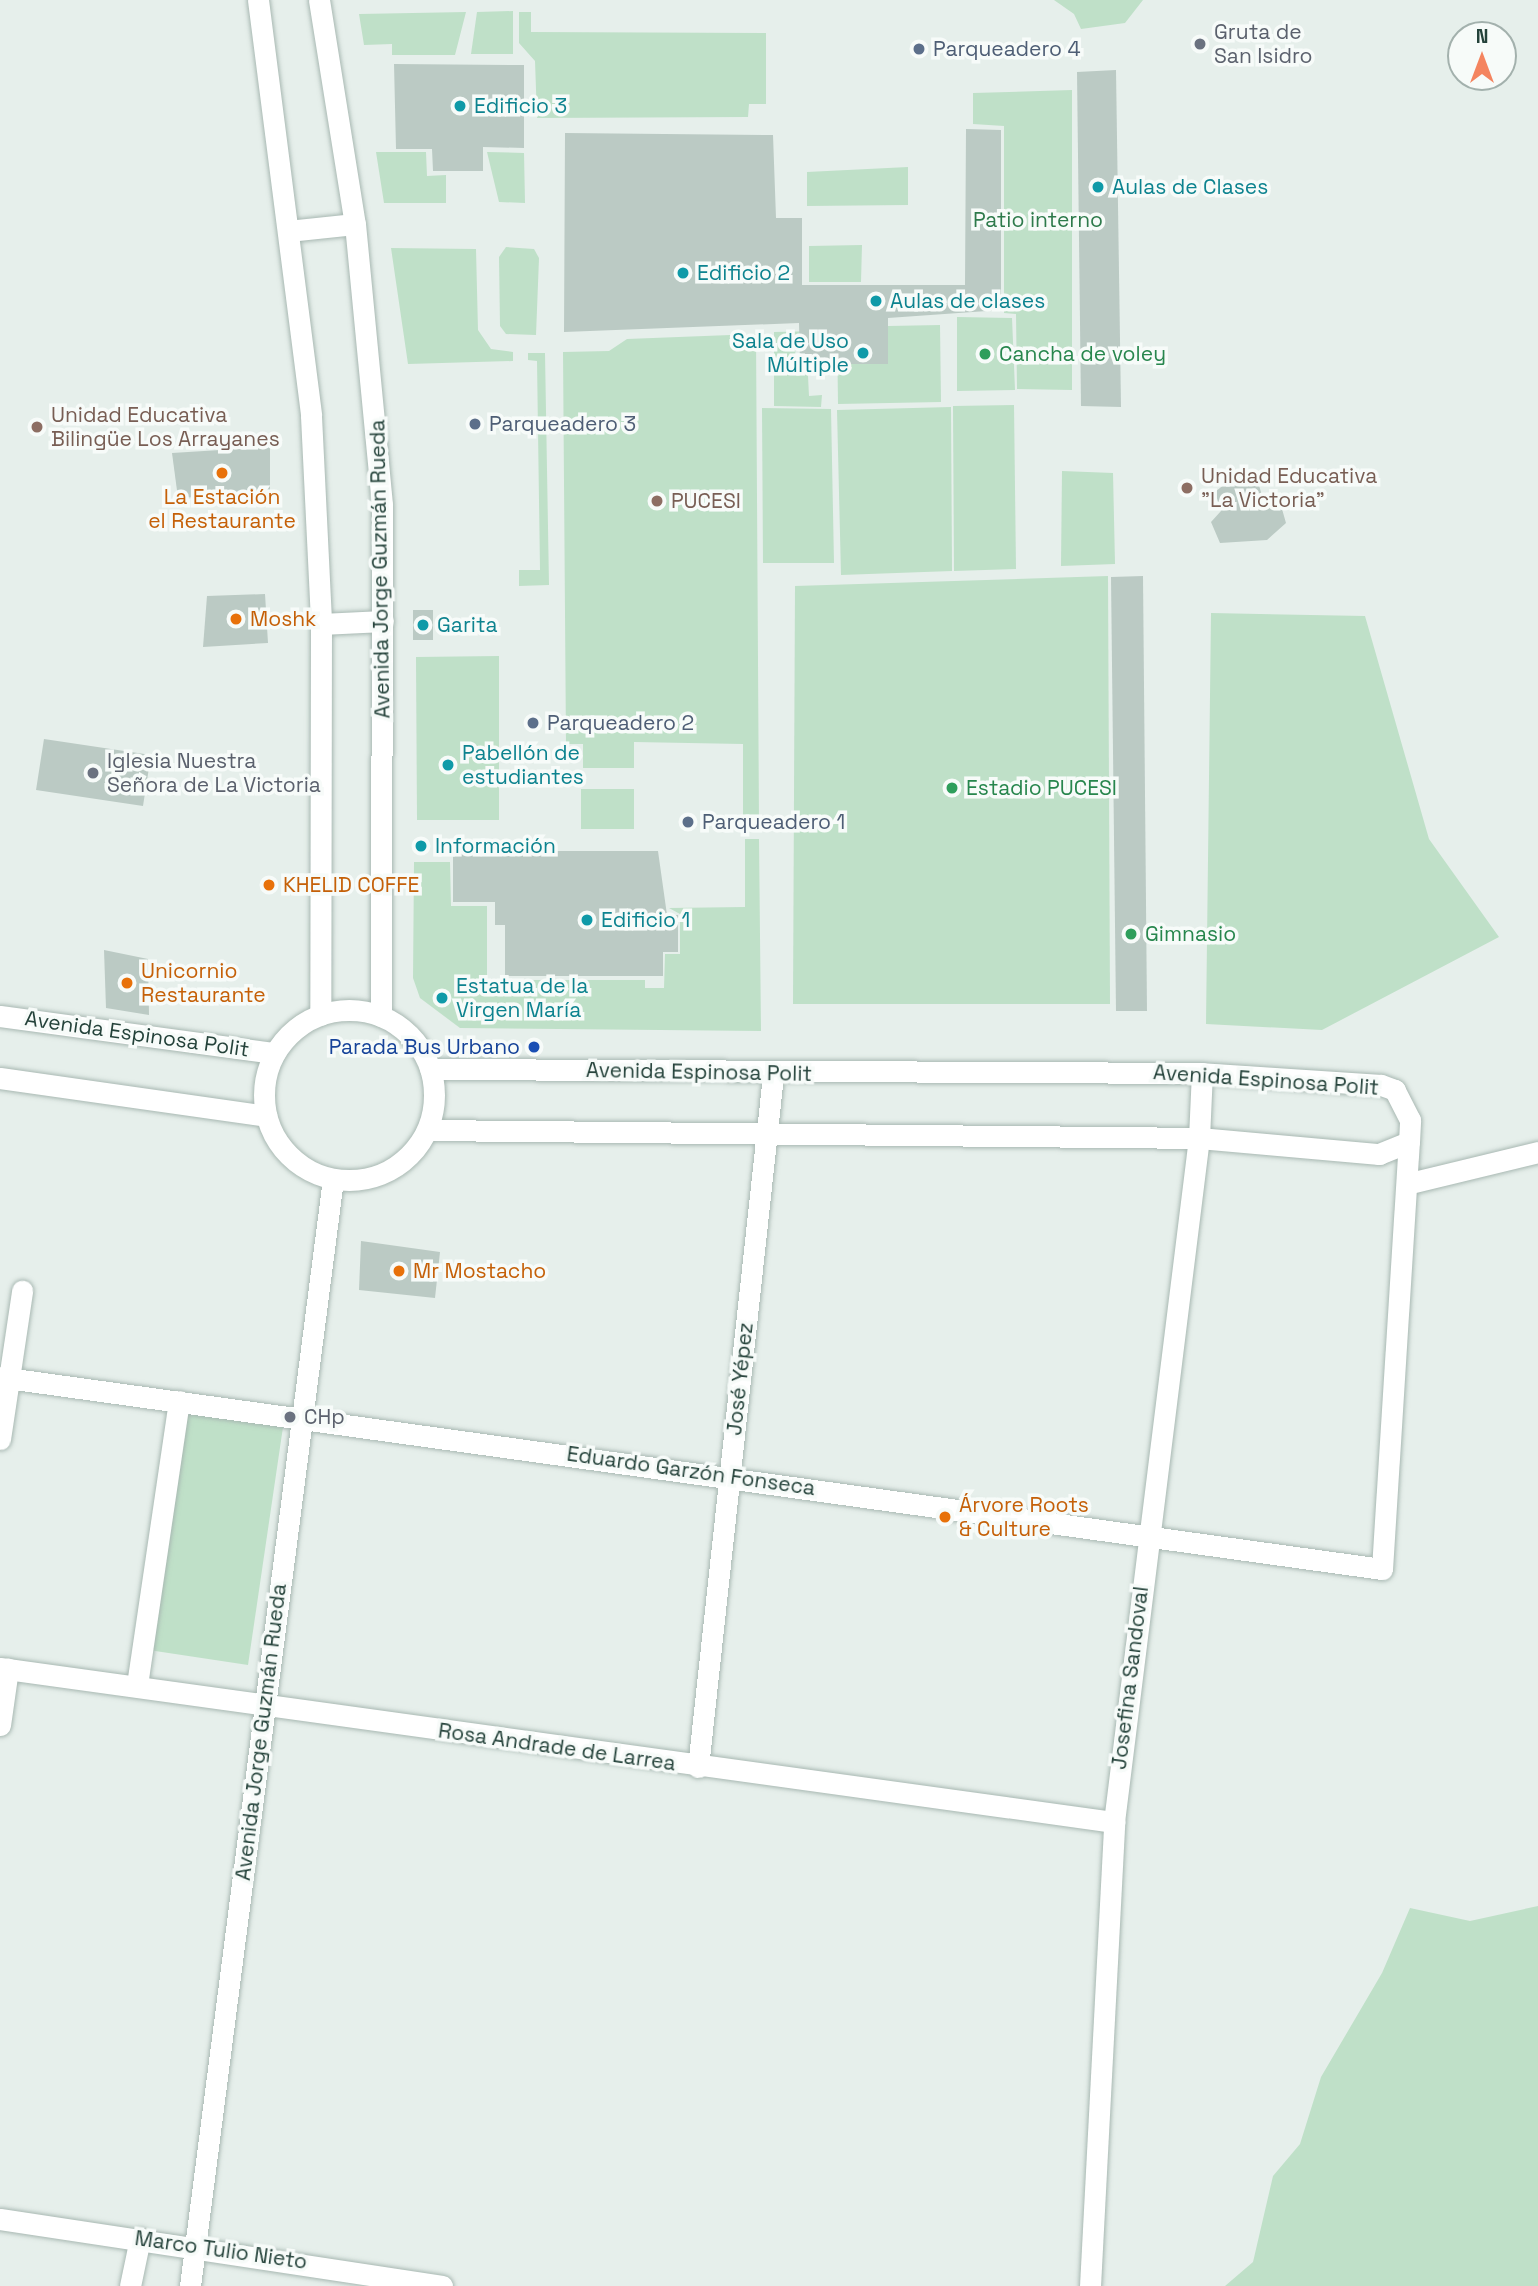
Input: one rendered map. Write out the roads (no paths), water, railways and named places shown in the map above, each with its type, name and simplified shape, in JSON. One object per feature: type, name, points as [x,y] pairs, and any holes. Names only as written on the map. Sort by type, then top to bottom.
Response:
[{"type":"street","points":[[258,0],[311,416],[321,624],[320,1015]]},
{"type":"street","name":"Avenida Jorge Guzmán Rueda","points":[[319,0],[355,224],[374,389],[383,621],[381,1016]]},
{"type":"street","points":[[288,231],[355,224]]},
{"type":"street","points":[[321,624],[383,621]]},
{"type":"street","points":[[341,1011],[381,1016],[404,1030],[430,1069],[434,1089],[427,1130],[393,1167],[370,1177],[333,1179],[295,1160],[266,1116],[264,1094],[275,1053],[320,1015],[341,1011]]},
{"type":"street","name":"Avenida Espinosa Polit","points":[[0,1016],[275,1053]]},
{"type":"street","name":"Avenida Espinosa Polit","points":[[430,1069],[773,1075],[1202,1073],[1395,1090],[1408,1112],[1409,1142]]},
{"type":"street","name":"Josefina Sandoval","points":[[1090,2286],[1114,1822],[1146,1534],[1199,1138],[1202,1073]]},
{"type":"street","name":"José Yépez","points":[[698,1768],[773,1075]]},
{"type":"street","points":[[0,1078],[266,1116]]},
{"type":"street","points":[[427,1130],[768,1131],[1199,1138],[1379,1154],[1409,1142],[1410,1183],[1538,1152]]},
{"type":"street","name":"Avenida Jorge Guzmán Rueda","points":[[190,2286],[333,1179]]},
{"type":"street","name":"Eduardo Garzón Fonseca","points":[[5,1377],[1382,1569],[1410,1183]]},
{"type":"street","points":[[0,1438],[5,1377],[22,1292]]},
{"type":"street","points":[[137,1685],[178,1401]]},
{"type":"street","points":[[0,1725],[4,1668]]},
{"type":"street","name":"Rosa Andrade de Larrea","points":[[4,1668],[264,1703],[698,1768],[1114,1822]]},
{"type":"street","name":"Marco Tulio Nieto","points":[[0,2219],[195,2244],[442,2286]]},
{"type":"street","points":[[130,2286],[140,2238]]},
{"type":"place","name":"Gruta de San Isidro","points":[[1200,44]]},
{"type":"place","name":"Parqueadero 4","points":[[919,49]]},
{"type":"place","name":"Edificio 3","points":[[460,106]]},
{"type":"place","name":"Aulas de Clases","points":[[1098,187]]},
{"type":"place","name":"Edificio 2","points":[[683,273]]},
{"type":"place","name":"Aulas de clases","points":[[876,301]]},
{"type":"place","name":"Sala de Uso Múltiple","points":[[863,353]]},
{"type":"place","name":"Cancha de voley","points":[[985,354]]},
{"type":"place","name":"Parqueadero 3","points":[[475,424]]},
{"type":"place","name":"Unidad Educativa Bilingüe Los Arrayanes","points":[[37,427]]},
{"type":"place","name":"La Estación el Restaurante","points":[[222,473]]},
{"type":"place","name":"Unidad Educativa \"La Victoria\"","points":[[1187,488]]},
{"type":"place","name":"PUCESI","points":[[657,501]]},
{"type":"place","name":"Moshk","points":[[236,619]]},
{"type":"place","name":"Garita","points":[[423,625]]},
{"type":"place","name":"Parqueadero 2","points":[[533,723]]},
{"type":"place","name":"Pabellón de estudiantes","points":[[448,765]]},
{"type":"place","name":"Iglesia Nuestra Señora de La Victoria","points":[[93,773]]},
{"type":"place","name":"Estadio PUCESI","points":[[952,788]]},
{"type":"place","name":"Parqueadero 1","points":[[688,822]]},
{"type":"place","name":"Información","points":[[421,846]]},
{"type":"place","name":"KHELID COFFE","points":[[269,885]]},
{"type":"place","name":"Edificio 1","points":[[587,920]]},
{"type":"place","name":"Gimnasio","points":[[1131,934]]},
{"type":"place","name":"Unicornio Restaurante","points":[[127,983]]},
{"type":"place","name":"Estatua de la Virgen María","points":[[442,998]]},
{"type":"place","name":"Parada Bus Urbano","points":[[534,1047]]},
{"type":"place","name":"Mr Mostacho","points":[[399,1271]]},
{"type":"place","name":"CHp","points":[[290,1417]]},
{"type":"place","name":"Árvore Roots & Culture","points":[[945,1517]]},
{"type":"park label","name":"Patio interno","points":[[1038,220]]}]
